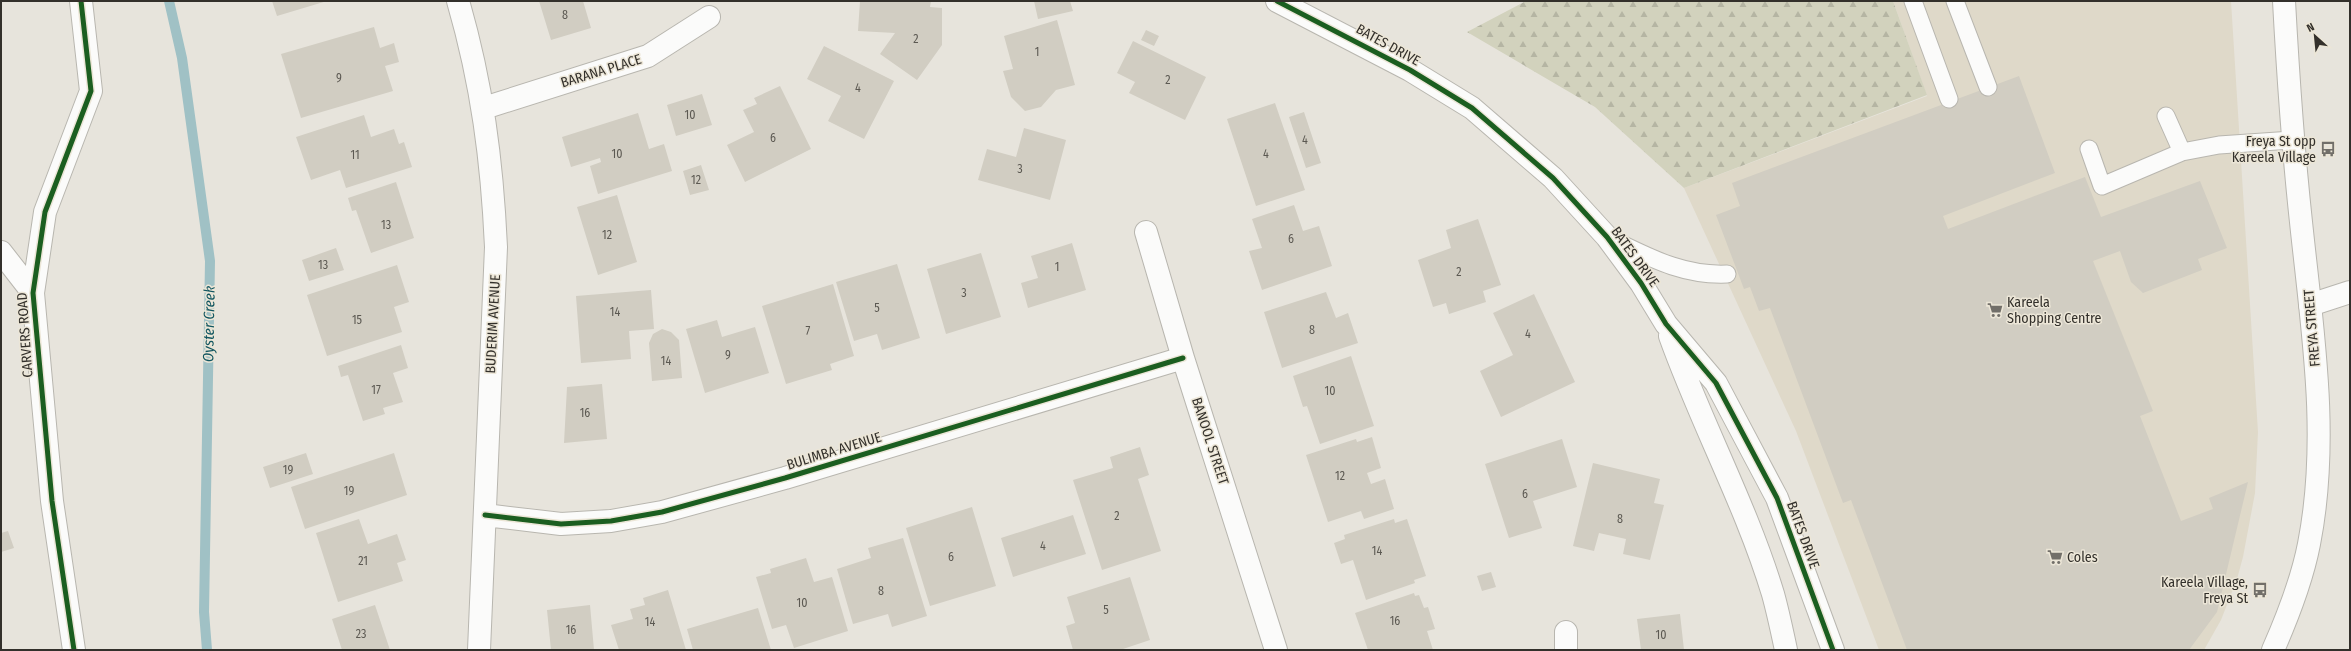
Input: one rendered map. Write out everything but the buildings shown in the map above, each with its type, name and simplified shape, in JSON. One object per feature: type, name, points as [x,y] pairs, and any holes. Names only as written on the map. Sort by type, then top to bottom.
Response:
[{"type":"street","name":"CARVERS ROAD","points":[[74,650],[52,501],[32,293],[45,212],[91,91],[81,1]]},
{"type":"street","name":"BUDERIM AVENUE","points":[[458,1],[484,108],[494,188],[496,247],[479,650]]},
{"type":"street","name":"BATES DRIVE","points":[[1278,1],[1410,70],[1472,108],[1553,178],[1607,237],[1641,283],[1666,324],[1716,383],[1777,498],[1833,650]]},
{"type":"street","name":"FREYA STREET","points":[[2273,650],[2298,587],[2309,545],[2316,499],[2320,435],[2310,305],[2293,140],[2284,1]]},
{"type":"street","name":"BARANA PLACE","points":[[484,108],[648,56],[709,17]]},
{"type":"street","name":"BANOOL STREET","points":[[1146,232],[1183,358],[1276,650]]},
{"type":"street","points":[[1,252],[32,293]]},
{"type":"street","points":[[2310,305],[2350,292]]},
{"type":"street","name":"BATES DRIVE","points":[[1666,324],[1689,389],[1752,535],[1773,594],[1786,650]]},
{"type":"street","name":"BULIMBA AVENUE","points":[[485,515],[561,524],[611,521],[662,512],[784,478],[1183,358]]},
{"type":"lane","points":[[1913,1],[1949,100]]},
{"type":"lane","points":[[1955,1],[1988,87]]},
{"type":"lane","points":[[2166,116],[2182,152]]},
{"type":"lane","points":[[2089,149],[2102,186],[2182,152],[2219,145],[2293,140]]},
{"type":"lane","points":[[1607,237],[1679,269],[1706,275],[1727,274]]},
{"type":"shaded area","name":"Kareela Shopping Centre","points":[[1893,1],[2231,1],[2258,432],[2255,493],[2243,557],[2237,579],[2221,620],[2204,650],[1879,650],[1796,431],[1684,188],[1927,96]]},
{"type":"green space","points":[[1526,1],[1893,1],[1927,95],[1684,188],[1595,107],[1467,32]]},
{"type":"waterway","name":"Oyster Creek","points":[[169,1],[182,58],[210,261],[204,612],[207,650]]},
{"type":"cycle path","points":[[74,650],[52,501],[33,293],[45,212],[91,91],[81,1]]},
{"type":"cycle path","points":[[1277,1],[1410,70],[1472,108],[1553,178],[1607,237],[1641,283],[1666,324],[1716,383],[1777,498],[1833,650]]},
{"type":"cycle path","points":[[485,515],[561,524],[611,521],[662,512],[785,478],[1183,358]]},
{"type":"place","name":"Freya St opp Kareela Village","points":[[2328,149]]},
{"type":"place","name":"Kareela Shopping Centre","points":[[1995,310]]},
{"type":"place","name":"Coles","points":[[2055,557]]},
{"type":"place","name":"Kareela Village, Freya St","points":[[2260,590]]}]
